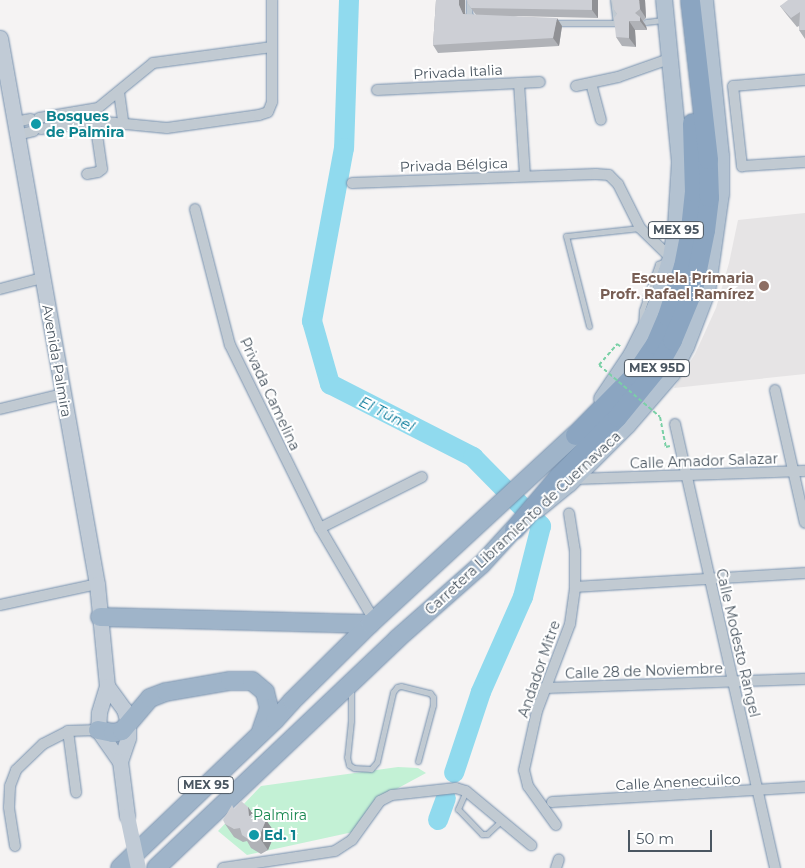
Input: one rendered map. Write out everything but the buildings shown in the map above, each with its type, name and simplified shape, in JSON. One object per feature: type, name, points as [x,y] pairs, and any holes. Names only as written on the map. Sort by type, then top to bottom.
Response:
[{"type":"highway","name":"MEX 95D","points":[[575,436],[624,386],[648,356],[667,316],[683,266],[692,211],[694,159],[678,0]]},
{"type":"highway","name":"MEX 95D","points":[[514,529],[567,480],[656,369],[675,333],[693,289],[705,230],[709,197],[708,158],[690,0]]},
{"type":"highway","name":"Carretera Libramiento de Cuernavaca","points":[[120,868],[260,734],[372,622],[540,465],[575,436]]},
{"type":"highway","name":"Carretera Libramiento de Cuernavaca","points":[[156,868],[351,682],[482,564],[514,529]]},
{"type":"highway","points":[[100,617],[372,622]]},
{"type":"highway","points":[[98,730],[118,733],[150,698],[166,692],[230,681],[252,681],[265,692],[269,708],[260,734]]},
{"type":"main road","name":"Carretera Libramiento de Cuernavaca","points":[[575,436],[632,354],[655,308],[670,259],[676,227],[680,162],[672,58],[664,0]]},
{"type":"main road","name":"Carretera Libramiento de Cuernavaca","points":[[567,480],[628,425],[672,374],[686,347],[707,292],[721,194],[721,156],[705,0]]},
{"type":"main road","name":"Avenida Palmira","points":[[0,38],[5,99],[16,129],[97,584],[107,686],[99,713],[98,730]]},
{"type":"main road","points":[[107,686],[124,709],[128,723],[128,738],[120,761],[127,816],[138,868]]},
{"type":"main road","points":[[98,730],[120,761]]},
{"type":"street","points":[[16,129],[38,130],[96,121],[123,122],[167,128],[260,115],[268,112],[272,102],[272,0]]},
{"type":"street","points":[[16,129],[35,119],[98,108],[153,63],[272,47]]},
{"type":"street","points":[[576,86],[626,75],[672,58]]},
{"type":"street","points":[[805,80],[733,86],[742,166],[805,162]]},
{"type":"street","name":"Privada Italia","points":[[377,90],[540,82]]},
{"type":"street","name":"Privada Bélgica","points":[[352,183],[525,176],[519,83]]},
{"type":"street","points":[[591,83],[601,120]]},
{"type":"street","points":[[119,92],[123,122]]},
{"type":"street","points":[[87,174],[98,172],[102,169],[96,121]]},
{"type":"street","points":[[525,176],[609,175],[618,184],[640,228],[670,259]]},
{"type":"street","name":"Privada Camelina","points":[[195,209],[230,345],[320,528],[372,622]]},
{"type":"street","points":[[0,289],[42,278]]},
{"type":"street","points":[[776,390],[805,523]]},
{"type":"street","points":[[0,409],[63,394]]},
{"type":"street","name":"Calle Modesto Rangel","points":[[675,424],[685,476],[734,682],[775,868]]},
{"type":"street","name":"Calle Amador Salazar","points":[[567,480],[805,471]]},
{"type":"street","points":[[320,528],[422,477]]},
{"type":"street","name":"Andador Mitre","points":[[556,825],[528,786],[524,770],[536,711],[544,688],[558,659],[570,624],[575,587],[575,551],[569,513]]},
{"type":"street","points":[[575,587],[805,573]]},
{"type":"street","points":[[0,606],[97,584]]},
{"type":"street","name":"Calle 28 de Noviembre","points":[[544,688],[805,679]]},
{"type":"street","points":[[15,846],[9,807],[10,786],[16,770],[42,744],[68,731],[98,730]]},
{"type":"street","points":[[68,731],[76,792]]},
{"type":"street","points":[[223,868],[335,850],[352,840],[380,801],[392,796],[456,788],[466,791],[531,844]]},
{"type":"street","name":"Calle Anenecuilco","points":[[552,802],[805,788]]},
{"type":"lane","points":[[469,0],[471,19],[476,20]]},
{"type":"lane","points":[[544,22],[618,23],[613,0]]},
{"type":"lane","points":[[646,22],[666,20]]},
{"type":"lane","points":[[589,326],[566,236],[640,228]]},
{"type":"lane","points":[[351,682],[351,721],[347,757],[350,764],[354,768],[371,769],[375,766],[393,692],[402,686],[430,694],[433,697],[418,761]]},
{"type":"lane","points":[[466,791],[458,809],[482,834],[487,834],[502,820]]},
{"type":"path","points":[[617,344],[599,365],[660,417],[666,447]]},
{"type":"shaded area","name":"Escuela Primaria Profr. Rafael Ramírez","points":[[805,213],[805,374],[674,388],[695,354],[716,308],[729,263],[738,220]]},
{"type":"green space","name":"Palmira","points":[[398,767],[418,768],[426,773],[378,799],[353,832],[247,855],[218,831],[261,786]]},
{"type":"waterway","name":"El Túnel","points":[[349,0],[344,148],[312,321],[330,384],[473,457],[541,526],[523,597],[481,692],[454,773]]},
{"type":"waterway","name":"El Túnel","points":[[438,820],[446,798]]},
{"type":"place","name":"Bosques de Palmira","points":[[36,124]]},
{"type":"place","name":"Escuela Primaria Profr. Rafael Ramírez","points":[[764,286]]},
{"type":"place","name":"Ed. 1","points":[[254,835]]}]
